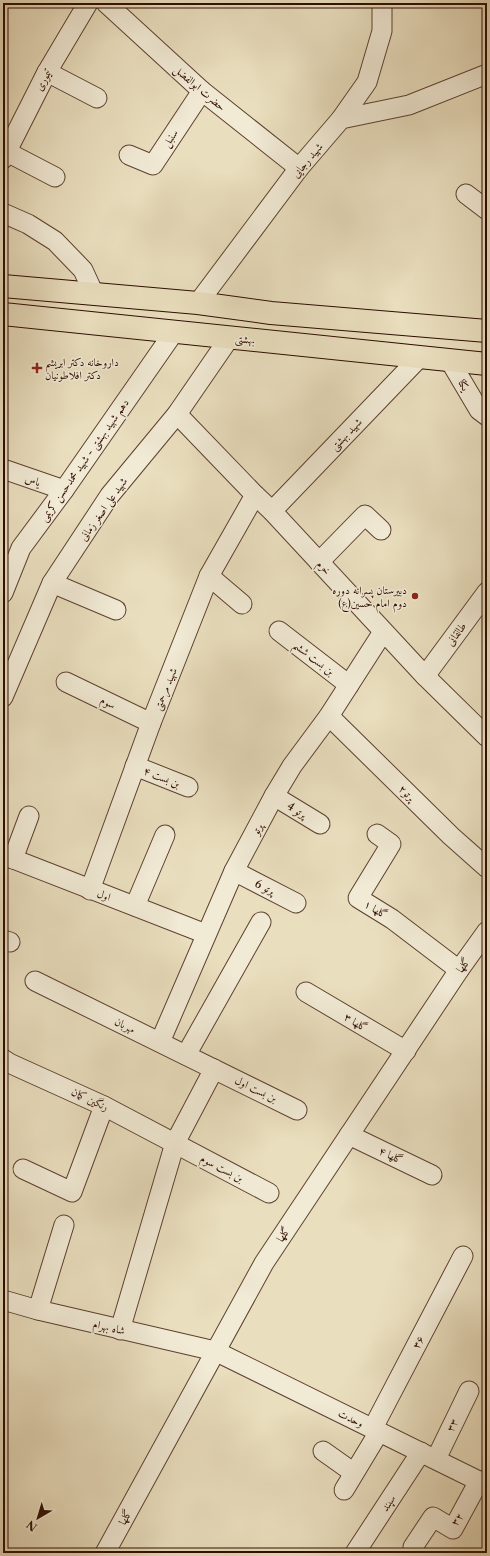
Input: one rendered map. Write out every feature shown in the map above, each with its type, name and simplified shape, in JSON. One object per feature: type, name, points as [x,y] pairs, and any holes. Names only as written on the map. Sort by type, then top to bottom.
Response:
[{"type":"main road","points":[[3,286],[198,303],[271,313],[487,331]]},
{"type":"main road","name":"بهشتی","points":[[3,314],[487,364]]},
{"type":"street","name":"تیموری","points":[[5,156],[47,72],[88,3]]},
{"type":"street","name":"حضرت ابوالفضل","points":[[106,3],[202,91],[299,168]]},
{"type":"street","name":"شهید رجایی","points":[[198,303],[299,168],[341,119],[367,82],[382,31],[382,3]]},
{"type":"street","points":[[47,72],[97,98]]},
{"type":"street","points":[[341,119],[409,105],[487,74]]},
{"type":"street","name":"سنبل","points":[[129,156],[153,165],[202,91]]},
{"type":"street","points":[[5,156],[55,177]]},
{"type":"street","points":[[466,194],[487,210]]},
{"type":"street","points":[[3,213],[28,224],[55,241],[83,270],[94,294]]},
{"type":"street","name":"دهم شهید بهشتی - شهید محمدحسن کریمی","points":[[3,592],[21,548],[64,490],[174,332]]},
{"type":"street","name":"شهید علی اصغر زمانی","points":[[3,697],[52,583],[110,495],[177,414],[230,337]]},
{"type":"street","name":"شهید بهشتی","points":[[272,511],[420,356]]},
{"type":"street","name":"یکتا","points":[[450,361],[483,413]]},
{"type":"street","name":"خرم","points":[[177,414],[255,496],[272,511],[425,676],[487,737]]},
{"type":"street","name":"یاس","points":[[3,469],[64,490]]},
{"type":"street","name":"شهید مرحمتی","points":[[90,890],[151,723],[209,576],[255,496]]},
{"type":"street","points":[[319,562],[365,515],[381,530]]},
{"type":"street","points":[[209,576],[242,604]]},
{"type":"street","points":[[52,583],[116,610]]},
{"type":"street","name":"طالقانی","points":[[425,676],[487,592]]},
{"type":"street","name":"بن بست ششم","points":[[279,631],[349,686]]},
{"type":"street","name":"پرتو","points":[[160,1042],[234,871],[274,796],[292,766],[329,716],[383,632]]},
{"type":"street","name":"سوم","points":[[66,682],[151,723]]},
{"type":"street","name":"پرتو۲","points":[[329,716],[451,836],[487,868]]},
{"type":"street","name":"بن بست ۴","points":[[135,766],[188,787]]},
{"type":"street","name":"پرتو 4","points":[[274,796],[320,824]]},
{"type":"street","points":[[8,857],[29,816]]},
{"type":"street","name":"گلها ۱","points":[[377,834],[392,844],[358,898],[392,919],[459,970]]},
{"type":"street","points":[[135,906],[165,835]]},
{"type":"street","name":"اول","points":[[8,857],[206,934]]},
{"type":"street","name":"پرتو 6","points":[[234,871],[296,903]]},
{"type":"street","points":[[186,1055],[261,922]]},
{"type":"street","name":"گلها","points":[[105,1553],[264,1263],[459,970],[487,931]]},
{"type":"street","name":"مهربان","points":[[35,981],[214,1069]]},
{"type":"street","name":"گلها ۳","points":[[306,992],[406,1051]]},
{"type":"street","name":"رنگین کمان","points":[[3,1059],[104,1106],[175,1143]]},
{"type":"street","points":[[120,1330],[175,1143],[214,1069]]},
{"type":"street","name":"بن بست اول","points":[[214,1069],[297,1110]]},
{"type":"street","points":[[23,1169],[72,1192],[104,1106]]},
{"type":"street","name":"گلها ۴","points":[[349,1135],[432,1175]]},
{"type":"street","name":"بن بست سوم","points":[[175,1143],[269,1193]]},
{"type":"street","points":[[38,1310],[64,1225]]},
{"type":"street","name":"۳۶","points":[[344,1490],[376,1430],[463,1256]]},
{"type":"street","name":"شاه بهرام","points":[[3,1300],[120,1330],[216,1351]]},
{"type":"street","name":"وحدت","points":[[216,1351],[483,1483]]},
{"type":"street","name":"۳۳","points":[[428,1456],[469,1391]]},
{"type":"street","points":[[323,1451],[354,1473]]},
{"type":"street","name":"سپند","points":[[355,1553],[428,1456]]},
{"type":"street","name":"۳۲","points":[[413,1547],[432,1517],[453,1529],[483,1483]]},
{"type":"place","name":"داروخانه دکتر ابریشم دکتر افلاطونیان","points":[[37,368]]},
{"type":"place","name":"دبیرستان پسرانه دوره دوم امام حسین(ع)","points":[[415,596]]}]
